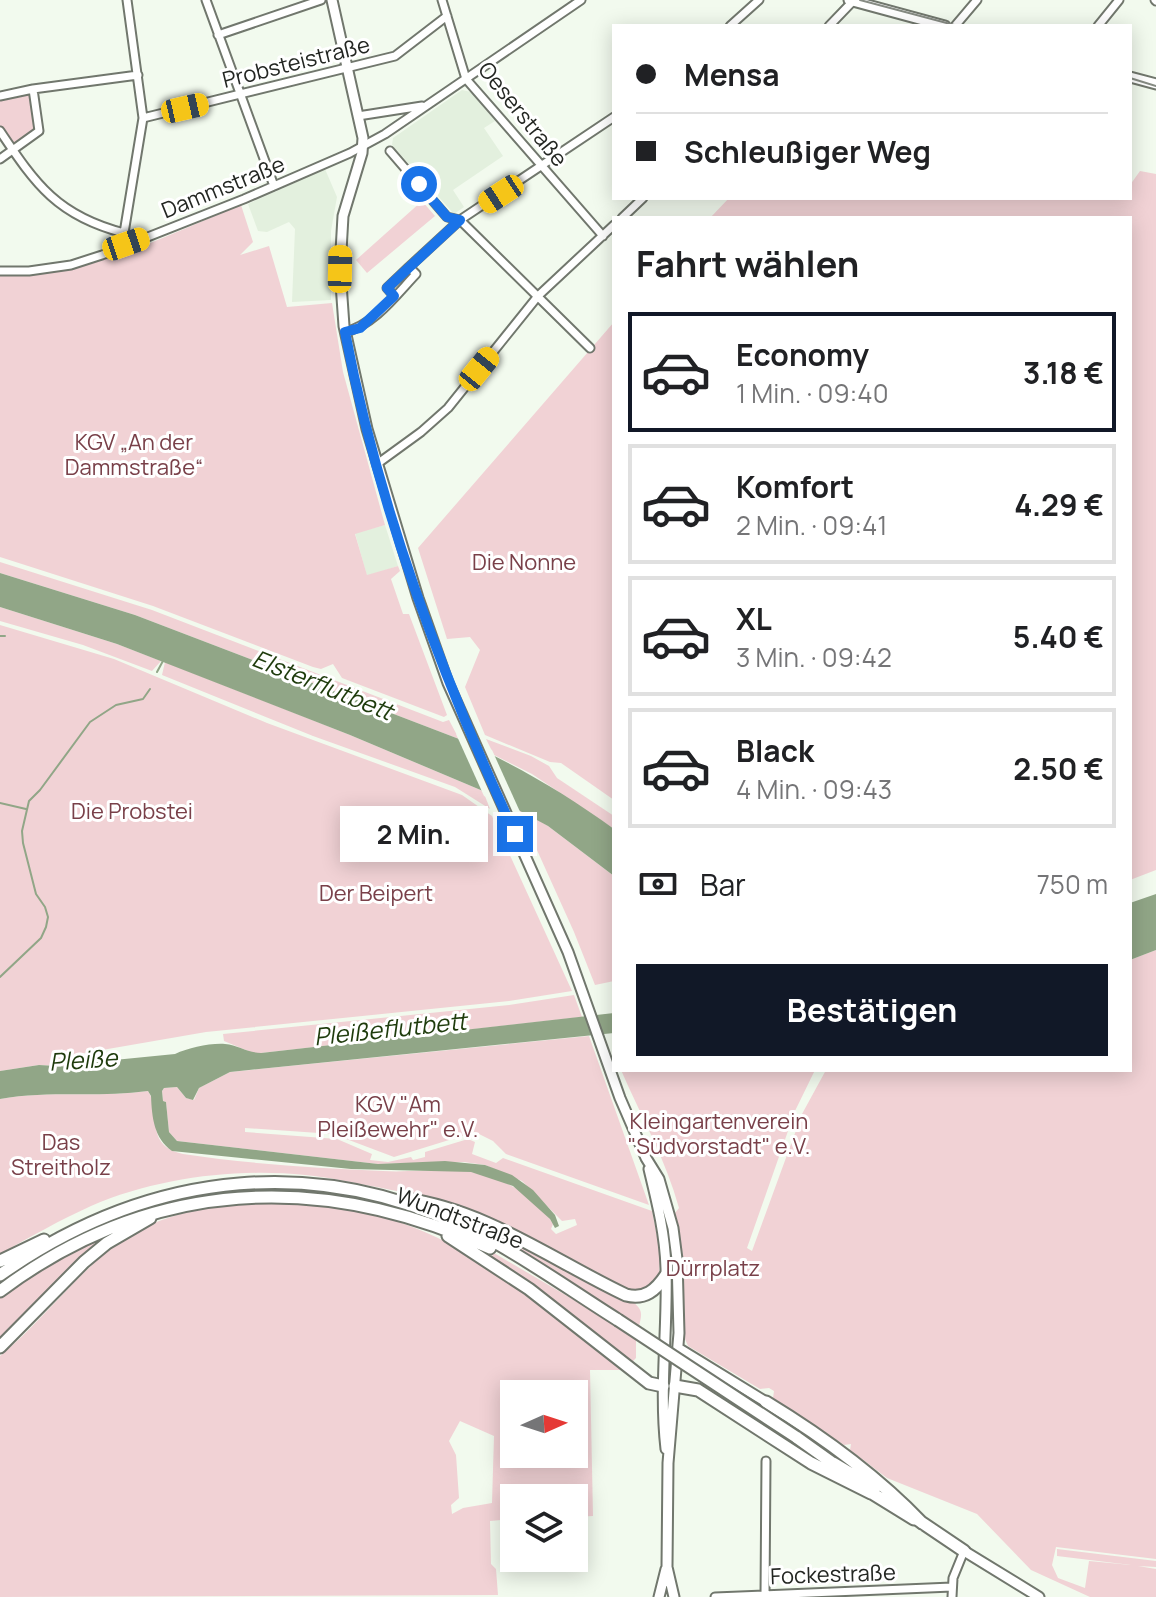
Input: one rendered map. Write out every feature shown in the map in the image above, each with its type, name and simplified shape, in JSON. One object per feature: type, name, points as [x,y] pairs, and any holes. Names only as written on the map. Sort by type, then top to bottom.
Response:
[{"type":"highway","name":"Wundtstraße","points":[[0,1275],[71,1231],[136,1203],[177,1193],[218,1186],[271,1183],[306,1184],[368,1194],[412,1207],[489,1240],[618,1320],[796,1437],[871,1493],[964,1551]]},
{"type":"highway","points":[[368,1194],[416,1201],[481,1220],[633,1297],[647,1295],[666,1275]]},
{"type":"highway","name":"Wundtstraße","points":[[0,1291],[31,1268],[81,1239],[133,1218],[219,1198],[295,1196],[367,1206],[424,1221],[542,1273]]},
{"type":"highway","points":[[0,1347],[84,1262],[107,1243],[167,1208]]},
{"type":"highway","points":[[424,1221],[529,1289],[649,1383],[691,1388],[703,1393],[823,1470],[871,1493]]},
{"type":"highway","points":[[0,1261],[28,1246],[71,1231]]},
{"type":"highway","points":[[766,1402],[846,1456],[898,1498],[922,1523]]},
{"type":"highway","name":"Wundtstraße","points":[[833,1463],[891,1499],[922,1523]]},
{"type":"main road","points":[[332,0],[363,147],[340,236],[340,285],[345,332],[377,464],[424,617],[470,734],[568,952],[604,1054],[646,1158],[659,1211],[666,1275],[669,1386],[667,1567],[674,1597]]},
{"type":"main road","points":[[852,0],[938,24]]},
{"type":"main road","points":[[1132,78],[1156,84]]},
{"type":"main road","points":[[646,1158],[659,1179],[674,1233],[679,1286],[678,1348],[669,1386]]},
{"type":"main road","points":[[678,1348],[766,1402]]},
{"type":"main road","name":"Wundtstraße","points":[[964,1551],[1039,1597]]},
{"type":"main road","points":[[659,1597],[667,1567]]},
{"type":"street","points":[[126,244],[124,233],[143,118],[127,0]]},
{"type":"street","points":[[206,0],[274,186]]},
{"type":"street","points":[[218,35],[295,4],[321,0]]},
{"type":"street","name":"Oeserstraße","points":[[442,0],[466,79],[603,236]]},
{"type":"street","name":"Dammstraße","points":[[0,271],[29,271],[71,265],[274,186],[363,147],[581,0]]},
{"type":"street","points":[[732,24],[759,0]]},
{"type":"street","points":[[831,24],[852,0]]},
{"type":"street","points":[[957,24],[977,0]]},
{"type":"street","points":[[1100,24],[1119,0]]},
{"type":"street","name":"Probsteistraße","points":[[143,118],[395,56],[447,16]]},
{"type":"street","points":[[0,96],[138,75]]},
{"type":"street","points":[[0,159],[39,131],[33,89]]},
{"type":"street","points":[[358,116],[424,106]]},
{"type":"street","points":[[345,332],[360,328],[394,296],[416,274],[409,267],[460,220],[612,118]]},
{"type":"street","points":[[0,131],[47,194],[94,225],[124,233]]},
{"type":"street","points":[[390,151],[447,217],[460,220],[590,348]]},
{"type":"street","points":[[624,216],[641,200]]},
{"type":"street","points":[[377,464],[448,408],[538,296],[612,227]]},
{"type":"street","points":[[765,1595],[766,1461]]},
{"type":"street","points":[[952,1597],[959,1560],[964,1551]]},
{"type":"street","name":"Fockestraße","points":[[715,1597],[952,1587]]},
{"type":"shaded area","points":[[462,90],[471,92],[495,121],[484,128],[503,156],[453,190],[464,207],[454,214],[392,145],[393,138]]},
{"type":"shaded area","points":[[325,169],[337,197],[331,231],[331,300],[292,302],[295,229],[289,222],[267,232],[258,231],[248,204]]},
{"type":"shaded area","points":[[385,525],[398,566],[367,576],[355,533]]},
{"type":"shaded area","points":[[0,573],[135,615],[459,739],[558,791],[612,828],[612,874],[548,826],[483,791],[117,644],[0,607]]},
{"type":"shaded area","points":[[1156,894],[1156,950],[1132,959],[1132,902]]},
{"type":"shaded area","points":[[612,1013],[612,1033],[230,1072],[199,1088],[193,1100],[186,1098],[177,1087],[162,1091],[169,1132],[177,1141],[378,1164],[445,1161],[485,1165],[512,1175],[533,1190],[555,1215],[559,1226],[555,1228],[550,1219],[513,1186],[471,1172],[351,1169],[172,1151],[158,1134],[148,1091],[0,1099],[0,1071],[39,1065],[74,1067],[84,1063],[175,1054],[199,1046],[219,1044],[261,1053]]},
{"type":"green space","points":[[33,89],[39,131],[13,150],[0,131],[0,96]]},
{"type":"green space","points":[[1140,171],[1156,174],[1156,870],[1132,879],[1132,216],[712,216],[727,200],[1132,200],[1132,182]]},
{"type":"green space","points":[[422,201],[435,216],[367,273],[356,260]]},
{"type":"green space","name":"KGV „An der Dammstraße“","points":[[241,205],[253,242],[240,255],[269,246],[287,307],[332,303],[343,372],[385,525],[355,534],[367,575],[398,566],[400,571],[391,579],[403,614],[409,614],[447,715],[444,717],[342,678],[333,664],[321,669],[313,667],[153,606],[0,557],[0,274],[29,275],[91,264]]},
{"type":"green space","name":"Die Nonne","points":[[612,324],[612,799],[561,763],[550,762],[485,735],[465,687],[480,650],[470,637],[447,639],[418,548]]},
{"type":"green space","points":[[0,562],[152,610],[443,722],[449,720],[459,739],[135,615],[0,573]]},
{"type":"green space","points":[[0,607],[161,661],[152,671],[83,645],[0,621]]},
{"type":"green space","points":[[0,625],[114,659],[267,723],[462,795],[492,816],[572,991],[509,1001],[206,1032],[79,1054],[78,1066],[74,1067],[39,1065],[0,1071]]},
{"type":"green space","points":[[165,662],[483,791],[490,809],[455,787],[313,736],[162,675]]},
{"type":"green space","points":[[486,739],[549,766],[557,778],[612,815],[612,828],[532,774],[494,755]]},
{"type":"green space","points":[[518,808],[548,826],[612,874],[612,981],[595,985]]},
{"type":"green space","points":[[1156,950],[1156,1559],[1056,1547],[1052,1565],[1058,1578],[1085,1588],[1089,1561],[1131,1565],[1057,1556],[1057,1549],[1156,1561],[1156,1567],[1138,1566],[1156,1569],[1156,1597],[1090,1597],[1031,1570],[977,1514],[887,1478],[850,1450],[851,1444],[844,1445],[773,1398],[774,1391],[760,1389],[688,1346],[685,1339],[683,1256],[675,1213],[679,1208],[660,1155],[622,1072],[814,1072],[795,1111],[747,1248],[752,1251],[802,1114],[825,1072],[1132,1072],[1132,959]]},
{"type":"green space","points":[[574,995],[582,1017],[261,1053],[253,1053],[224,1041],[223,1034],[509,1005]]},
{"type":"green space","points":[[589,1036],[649,1205],[506,1154],[493,1141],[475,1132],[394,1157],[333,1134],[245,1128],[245,1132],[337,1139],[372,1154],[370,1160],[388,1162],[425,1157],[425,1152],[468,1139],[475,1142],[472,1154],[496,1163],[503,1158],[652,1211],[660,1252],[659,1280],[646,1288],[632,1290],[622,1287],[518,1231],[456,1206],[341,1180],[278,1173],[196,1177],[142,1188],[91,1206],[0,1254],[0,1099],[148,1091],[158,1136],[171,1150],[183,1154],[308,1167],[457,1170],[481,1174],[512,1186],[532,1199],[547,1215],[556,1234],[577,1225],[575,1219],[562,1221],[522,1181],[485,1165],[464,1162],[378,1164],[177,1141],[169,1132],[162,1091],[177,1087],[186,1098],[194,1100],[199,1088],[230,1072]]},
{"type":"green space","points":[[301,1202],[359,1211],[387,1218],[444,1241],[525,1291],[624,1370],[590,1370],[593,1516],[588,1516],[588,1484],[500,1484],[500,1520],[490,1521],[491,1564],[496,1569],[498,1595],[0,1597],[0,1356],[115,1246],[163,1219],[243,1204]],"holes":[[[460,1421],[494,1436],[492,1503],[463,1508],[452,1514],[451,1505],[459,1498],[456,1455],[449,1441]]]},
{"type":"green space","points":[[463,1216],[633,1302],[641,1312],[639,1326],[558,1275],[461,1222]]},
{"type":"green space","points":[[135,1222],[0,1343],[0,1297],[49,1263]]},
{"type":"green space","points":[[494,1253],[636,1340],[636,1358],[630,1364],[491,1258]]},
{"type":"pier","points":[[456,734],[492,750],[521,814],[484,796]]},
{"type":"waterway","points":[[0,636],[5,636]]},
{"type":"waterway","points":[[157,672],[164,659]]},
{"type":"waterway","points":[[0,977],[41,938],[48,917],[36,894],[23,843],[22,831],[29,801],[90,722],[116,705],[143,699],[150,689]]},
{"type":"waterway","points":[[0,803],[26,809]]},
{"type":"tram line","points":[[860,0],[950,24]]},
{"type":"tram line","points":[[1132,79],[1156,86]]},
{"type":"route","points":[[419,184],[447,217],[460,220],[387,288],[394,296],[360,328],[345,332],[367,429],[424,617],[448,683],[515,834]]},
{"type":"water label","name":"Elsterflutbett","points":[[323,684]]},
{"type":"water label","name":"Pleißeflutbett","points":[[390,1028]]},
{"type":"water label","name":"Pleiße","points":[[83,1059]]},
{"type":"park label","name":"Die Probstei","points":[[132,811]]},
{"type":"park label","name":"Der Beipert","points":[[376,893]]},
{"type":"park label","name":"KGV \"Am Pleißewehr\" e.V.","points":[[398,1116]]},
{"type":"park label","name":"Kleingartenverein \"Südvorstadt\" e.V.","points":[[719,1134]]},
{"type":"park label","name":"Das Streitholz","points":[[61,1154]]},
{"type":"park label","name":"Dürrplatz","points":[[713,1268]]}]
